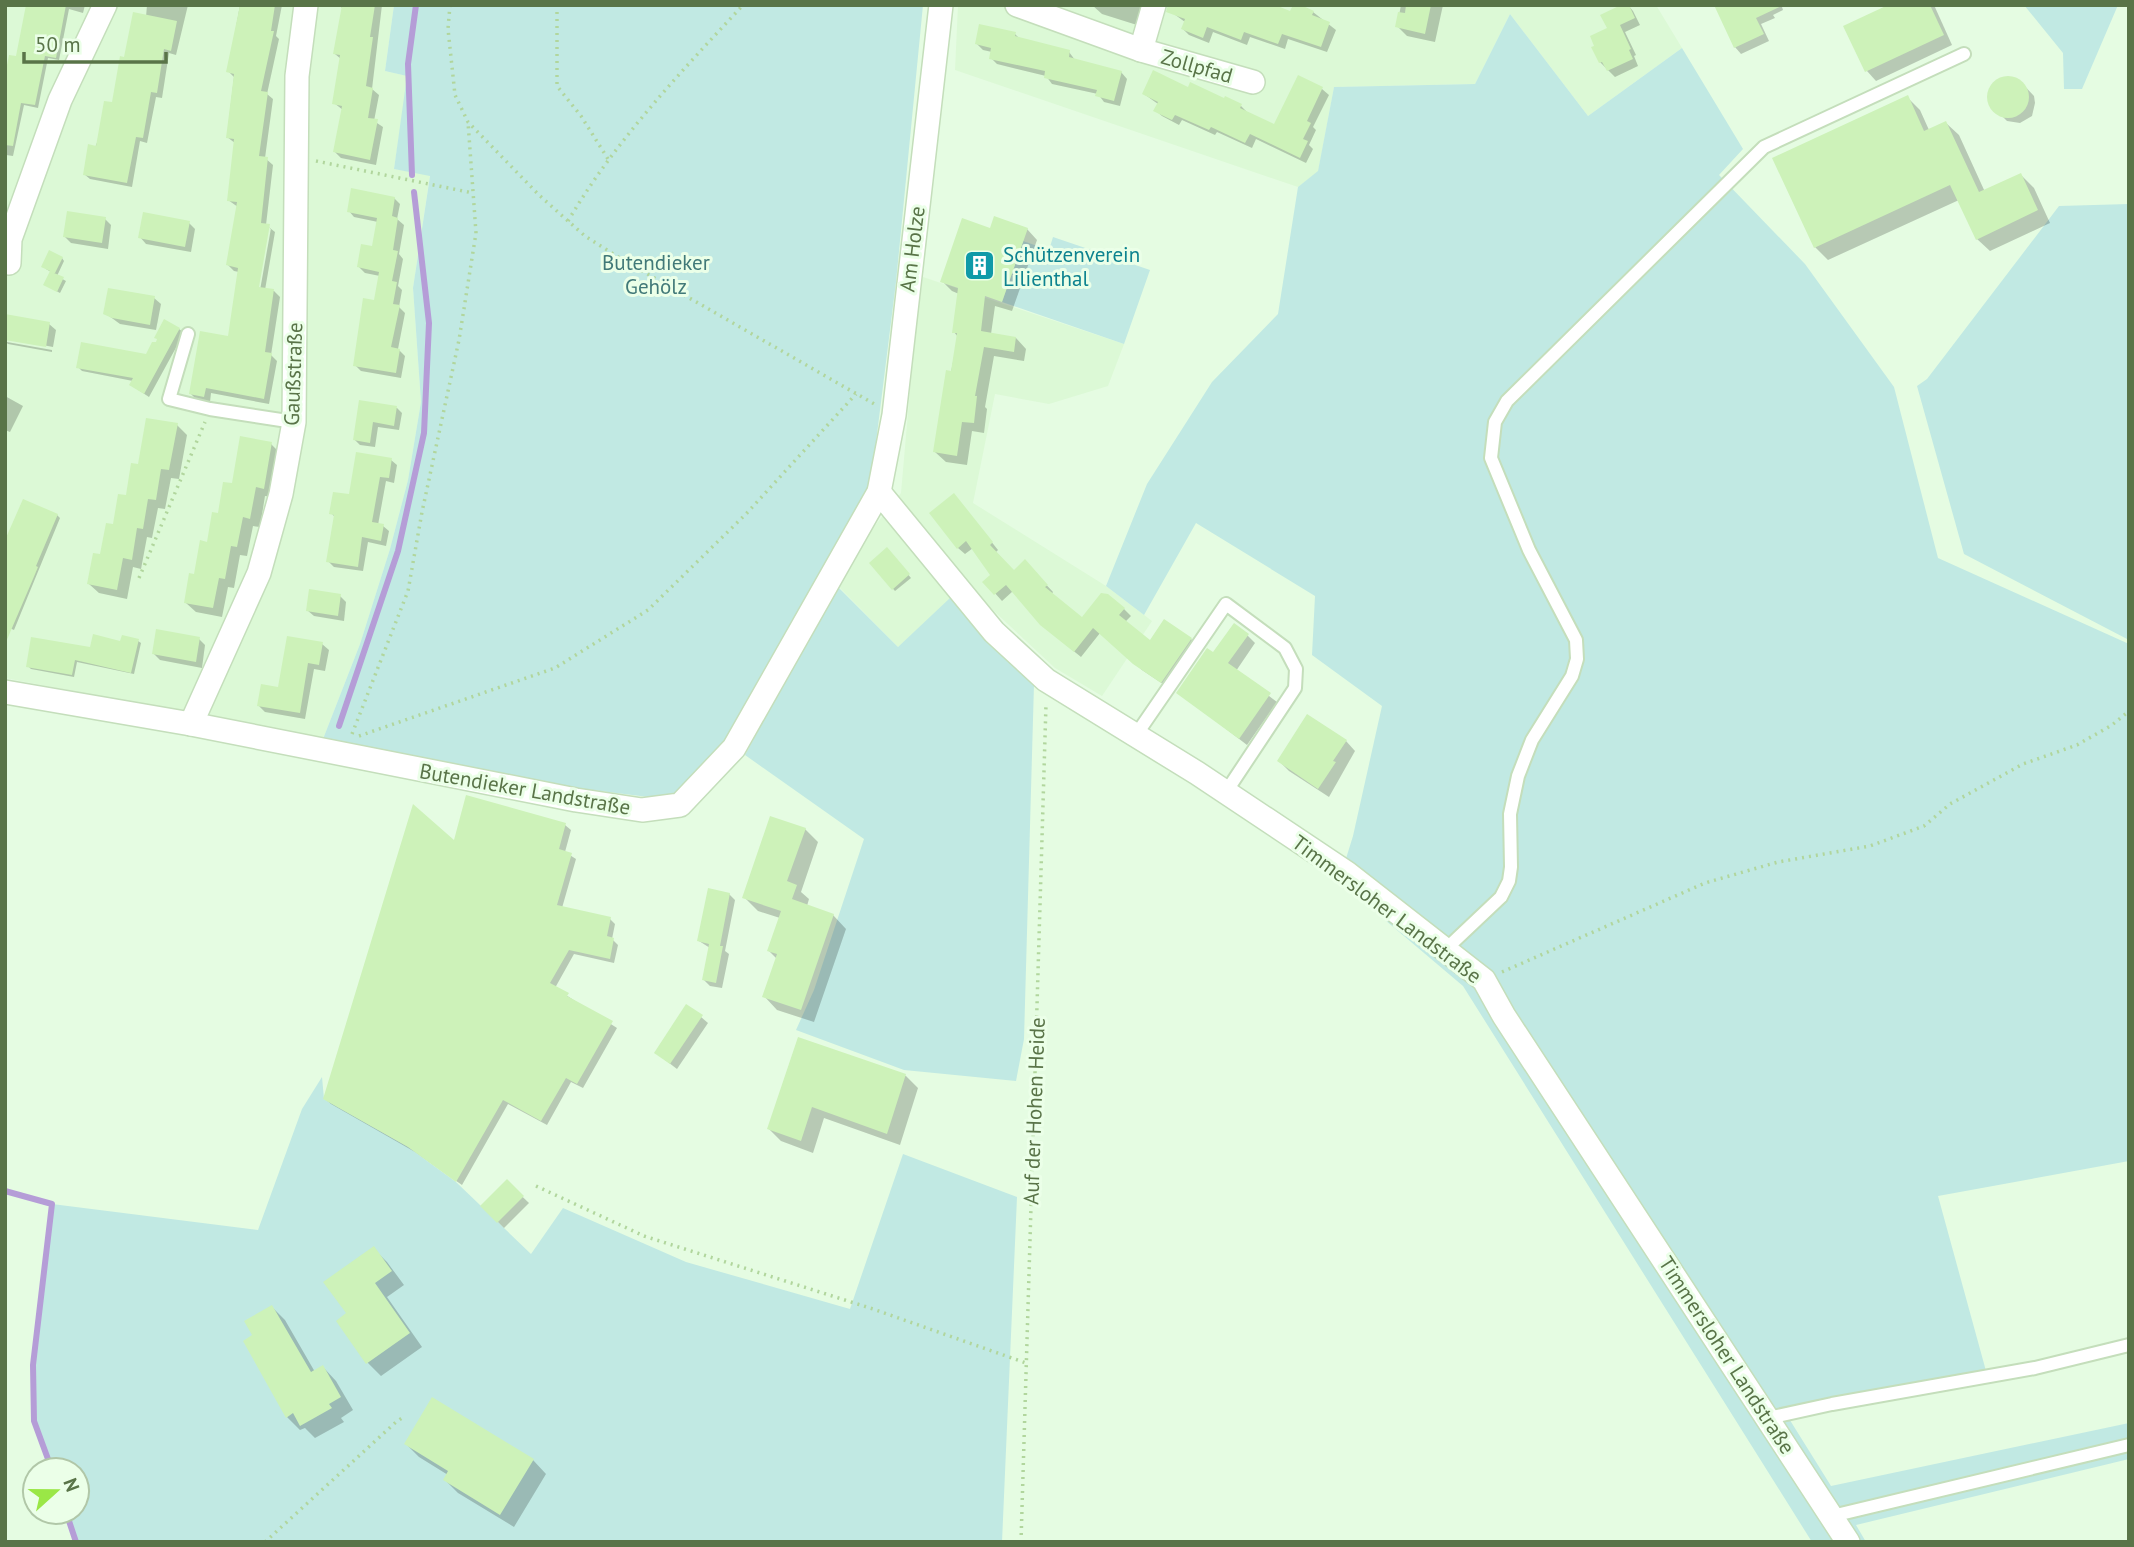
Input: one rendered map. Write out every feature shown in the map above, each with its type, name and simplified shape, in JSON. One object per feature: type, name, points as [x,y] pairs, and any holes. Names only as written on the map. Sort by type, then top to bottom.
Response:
[{"type":"street","points":[[9,263],[10,239],[60,100],[105,5]]},
{"type":"street","name":"Gaußstraße","points":[[191,724],[259,573],[281,494],[294,422],[297,76],[306,5]]},
{"type":"street","name":"Am Holze","points":[[878,492],[894,415],[941,5]]},
{"type":"street","name":"Zollpfad","points":[[1017,5],[1141,50],[1253,82]]},
{"type":"street","name":"Zollpfad","points":[[1141,50],[1154,5]]},
{"type":"street","name":"Timmersloher Landstraße","points":[[878,492],[995,632],[1046,680],[1226,792],[1347,873],[1484,980],[1504,1016],[1848,1542]]},
{"type":"street","name":"Butendieker Landstraße","points":[[5,692],[191,724],[576,800],[642,810],[680,805],[734,748],[878,492]]},
{"type":"lane","points":[[1446,949],[1501,897],[1509,881],[1510,814],[1518,776],[1532,740],[1572,676],[1577,659],[1576,640],[1529,550],[1491,458],[1495,422],[1507,401],[1764,147],[1964,54]]},
{"type":"lane","points":[[188,334],[169,399],[210,409],[294,422]]},
{"type":"lane","points":[[1136,735],[1226,604],[1285,648],[1296,669],[1295,688],[1226,792]]},
{"type":"lane","points":[[1768,1418],[2035,1368],[2129,1345]]},
{"type":"lane","points":[[1832,1516],[2129,1445]]},
{"type":"path","points":[[450,5],[448,29],[455,95],[468,122],[539,195],[585,236],[623,260],[894,415]]},
{"type":"path","points":[[557,5],[557,86],[581,116],[608,159]]},
{"type":"path","points":[[568,221],[608,159],[685,67],[743,5]]},
{"type":"path","points":[[468,122],[476,233],[458,340],[408,592],[350,739],[555,668],[648,610],[746,514],[856,394]]},
{"type":"path","points":[[297,158],[473,194]]},
{"type":"path","points":[[139,578],[210,409]]},
{"type":"path","name":"Auf der Hohen Heide","points":[[1021,1542],[1046,680]]},
{"type":"path","points":[[1484,980],[1588,932],[1705,883],[1778,862],[1870,846],[1924,826],[1950,804],[2022,764],[2077,745],[2112,725],[2129,711]]},
{"type":"path","points":[[536,1186],[644,1236],[873,1309],[1026,1363]]},
{"type":"path","points":[[265,1542],[405,1416]]},
{"type":"shaded area","points":[[5,5],[394,5],[385,71],[408,76],[394,169],[430,175],[413,288],[421,402],[408,480],[390,549],[360,644],[323,739],[5,678]]},
{"type":"shaded area","points":[[958,5],[1656,5],[1682,48],[1588,116],[1510,14],[1475,84],[1334,87],[1318,172],[1298,187],[955,70]]},
{"type":"shaded area","points":[[923,277],[1124,344],[1108,386],[1049,404],[995,394],[973,503],[1106,586],[1152,621],[1102,696],[1055,668],[966,585],[898,647],[838,586],[857,548],[901,493],[914,344]]},
{"type":"green space","name":"Butendieker Gehölz","points":[[394,5],[923,5],[896,282],[871,482],[826,567],[725,741],[672,800],[513,780],[323,739],[360,644],[390,549],[408,480],[421,402],[413,288],[430,176],[394,169],[407,76],[385,71]]},
{"type":"green space","points":[[2024,5],[2118,5],[2082,89],[2064,89],[2063,53]]},
{"type":"green space","points":[[1510,14],[1588,116],[1682,48],[1743,149],[1719,175],[1805,264],[1894,387],[1938,558],[2129,644],[2129,1161],[1938,1196],[1986,1371],[1783,1409],[1831,1486],[2129,1423],[2129,1459],[1856,1525],[1866,1542],[1812,1542],[1463,986],[1339,881],[1353,836],[1382,706],[1312,655],[1315,596],[1196,523],[1144,615],[1106,586],[1147,484],[1212,382],[1278,314],[1298,187],[1318,171],[1334,87],[1475,84]]},
{"type":"green space","points":[[2129,204],[2129,640],[1964,554],[1917,386],[1927,379],[2059,206]]},
{"type":"green space","points":[[1053,237],[1150,270],[1124,344],[1002,302],[1023,241],[1049,250]]},
{"type":"green space","points":[[837,586],[898,647],[950,598],[1034,684],[1024,1039],[1016,1081],[904,1070],[796,1030],[814,990],[864,839],[745,755]]},
{"type":"green space","points":[[322,1077],[324,1099],[408,1147],[456,1182],[531,1254],[563,1208],[686,1262],[850,1309],[903,1154],[1017,1197],[1002,1542],[76,1542],[71,1526],[91,1526],[91,1456],[47,1456],[34,1421],[33,1365],[52,1204],[258,1230],[302,1109]]},
{"type":"building","points":[[26,5],[66,5],[56,58],[45,56],[35,105],[21,103],[13,146],[5,145],[5,75],[9,55],[16,56]]},
{"type":"building","points":[[240,5],[275,5],[271,31],[274,31],[261,91],[268,92],[259,156],[268,157],[261,223],[270,224],[259,287],[274,289],[265,352],[272,353],[264,399],[206,388],[204,397],[189,394],[200,331],[228,336],[238,268],[226,265],[237,202],[227,201],[234,139],[226,138],[234,74],[226,72]]},
{"type":"building","points":[[342,5],[375,5],[366,86],[373,88],[368,118],[378,119],[370,160],[333,152],[342,106],[332,104],[340,55],[333,54]]},
{"type":"building","points":[[1168,5],[1275,5],[1290,11],[1293,5],[1301,5],[1314,11],[1312,15],[1330,22],[1321,47],[1282,34],[1278,44],[1244,32],[1241,40],[1207,27],[1203,38],[1181,29],[1185,19],[1166,12]]},
{"type":"building","points":[[1406,5],[1431,5],[1425,34],[1395,27],[1398,12],[1405,13]]},
{"type":"building","points":[[1621,5],[1629,5],[1635,18],[1620,25],[1633,59],[1607,71],[1602,62],[1599,63],[1591,47],[1594,46],[1590,36],[1607,28],[1600,15]]},
{"type":"building","points":[[1714,5],[1784,5],[1756,18],[1764,34],[1734,48]]},
{"type":"building","points":[[1888,5],[1930,5],[1944,35],[1865,72],[1843,26]]},
{"type":"building","points":[[133,12],[177,21],[171,51],[164,49],[157,93],[151,92],[143,138],[136,137],[127,183],[83,175],[88,144],[96,146],[104,101],[112,102],[120,56],[124,57]]},
{"type":"building","points":[[979,24],[1016,32],[1015,36],[1070,50],[1069,57],[1122,71],[1114,101],[1095,96],[1097,90],[1044,78],[1045,71],[989,59],[991,48],[975,44]]},
{"type":"building","points":[[1153,70],[1188,87],[1190,82],[1224,98],[1225,96],[1242,104],[1240,108],[1274,124],[1298,75],[1323,87],[1307,121],[1311,123],[1303,139],[1308,141],[1300,158],[1250,134],[1245,143],[1211,127],[1209,130],[1175,115],[1172,120],[1153,111],[1158,102],[1142,94]]},
{"type":"building","points":[[2008,76],[2023,82],[2029,97],[2023,112],[2008,118],[1993,112],[1987,97],[1993,82]]},
{"type":"building","points":[[1908,95],[1924,131],[1946,121],[1979,192],[2021,173],[2038,210],[1976,240],[1950,185],[1814,248],[1772,158]]},
{"type":"building","points":[[351,188],[395,197],[392,216],[398,218],[393,250],[398,251],[392,281],[397,282],[393,304],[400,305],[391,347],[400,349],[396,373],[353,366],[363,298],[374,300],[379,272],[357,267],[361,244],[372,246],[377,218],[347,212]]},
{"type":"building","points":[[67,211],[106,217],[102,243],[63,237]]},
{"type":"building","points":[[143,212],[190,221],[185,247],[138,238]]},
{"type":"building","points":[[994,216],[1028,228],[1002,302],[985,296],[981,331],[1016,337],[1014,352],[984,347],[975,396],[974,423],[962,422],[957,456],[933,452],[946,370],[951,371],[957,333],[952,333],[958,288],[940,282],[962,218],[990,228]]},
{"type":"building","points":[[49,250],[63,257],[54,273],[64,277],[57,292],[43,285],[50,271],[41,267]]},
{"type":"building","points":[[108,288],[155,296],[150,325],[103,314]]},
{"type":"building","points":[[5,314],[50,322],[46,347],[5,340]]},
{"type":"building","points":[[164,319],[180,328],[144,394],[129,385],[133,378],[76,368],[81,342],[146,354],[152,342],[156,342],[157,339],[154,338]]},
{"type":"building","points":[[359,400],[397,406],[394,426],[373,422],[370,443],[353,440]]},
{"type":"building","points":[[146,418],[178,423],[169,470],[161,469],[156,500],[148,499],[143,529],[137,528],[132,560],[123,558],[117,590],[87,584],[93,553],[100,554],[106,523],[113,524],[118,494],[126,495],[131,463],[138,464]]},
{"type":"building","points":[[240,436],[272,442],[264,489],[256,487],[250,519],[243,517],[237,547],[231,546],[225,579],[219,578],[213,608],[184,603],[189,573],[194,574],[200,540],[207,542],[212,512],[218,513],[223,482],[232,483]]},
{"type":"building","points":[[356,452],[392,458],[389,478],[380,477],[372,522],[384,524],[381,541],[362,537],[358,567],[326,562],[334,515],[329,514],[333,492],[349,494]]},
{"type":"building","points":[[954,493],[993,542],[990,545],[1014,570],[1025,559],[1048,585],[1045,587],[1082,617],[1101,593],[1108,594],[1125,608],[1119,615],[1150,640],[1164,619],[1192,638],[1161,683],[1133,664],[1093,628],[1074,652],[1040,625],[1006,585],[994,595],[982,582],[990,575],[966,541],[957,549],[929,513]]},
{"type":"building","points":[[23,499],[58,514],[6,642],[5,540]]},
{"type":"building","points":[[887,547],[910,574],[892,590],[869,563]]},
{"type":"building","points":[[309,589],[341,594],[338,616],[306,611]]},
{"type":"building","points":[[1234,623],[1249,634],[1228,663],[1271,693],[1239,739],[1176,693],[1207,648],[1213,652]]},
{"type":"building","points":[[156,629],[200,637],[196,662],[152,654]]},
{"type":"building","points":[[93,634],[120,641],[122,635],[139,639],[131,673],[75,660],[72,675],[26,667],[31,637],[90,647]]},
{"type":"building","points":[[287,636],[323,642],[319,665],[308,663],[300,713],[257,706],[261,684],[278,687]]},
{"type":"building","points":[[1307,714],[1347,740],[1318,789],[1277,761]]},
{"type":"building","points":[[466,795],[566,823],[559,849],[572,853],[557,905],[611,917],[607,936],[614,938],[610,959],[569,950],[550,983],[569,993],[567,996],[613,1021],[577,1084],[566,1078],[541,1121],[503,1100],[456,1182],[408,1147],[323,1099],[413,804],[454,840]]},
{"type":"building","points":[[770,816],[806,828],[787,881],[797,885],[792,899],[834,914],[801,1010],[762,997],[777,954],[767,951],[781,911],[742,898]]},
{"type":"building","points":[[708,888],[730,893],[716,983],[702,980],[709,944],[697,941]]},
{"type":"building","points":[[686,1004],[703,1015],[670,1064],[654,1053]]},
{"type":"building","points":[[798,1037],[906,1074],[887,1134],[812,1107],[801,1141],[767,1129]]},
{"type":"building","points":[[507,1179],[524,1196],[497,1223],[480,1206]]},
{"type":"building","points":[[374,1246],[392,1271],[375,1283],[410,1333],[366,1364],[336,1321],[346,1313],[323,1282]]},
{"type":"building","points":[[272,1305],[311,1372],[323,1365],[341,1397],[329,1404],[332,1408],[300,1426],[293,1413],[286,1418],[243,1341],[252,1335],[244,1321]]},
{"type":"building","points":[[432,1397],[534,1459],[500,1515],[443,1480],[448,1471],[404,1444]]},
{"type":"waterway","points":[[412,175],[408,64],[416,5]]},
{"type":"waterway","points":[[339,726],[398,551],[424,433],[429,323],[414,192]]},
{"type":"waterway","points":[[5,1191],[52,1204],[33,1365],[34,1421],[47,1456]]},
{"type":"waterway","points":[[71,1526],[76,1542]]},
{"type":"place","name":"Schützenverein Lilienthal","points":[[980,266]]}]
